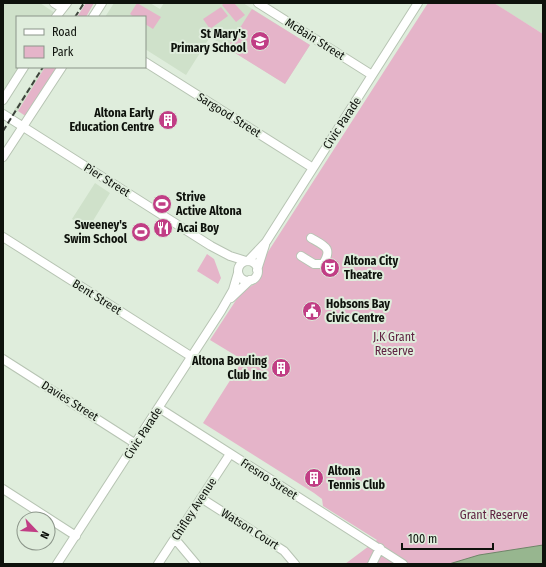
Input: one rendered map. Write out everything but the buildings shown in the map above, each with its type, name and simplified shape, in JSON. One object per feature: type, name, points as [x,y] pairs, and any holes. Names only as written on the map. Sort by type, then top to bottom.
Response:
[{"type":"street","points":[[54,3],[65,6],[57,16]]},
{"type":"street","points":[[94,16],[102,3]]},
{"type":"street","name":"McBain Street","points":[[258,3],[372,75]]},
{"type":"street","name":"Civic Parade","points":[[247,261],[266,242],[418,3]]},
{"type":"street","name":"Sargood Street","points":[[146,63],[313,168]]},
{"type":"street","points":[[3,100],[23,68]]},
{"type":"street","points":[[3,157],[61,68]]},
{"type":"street","name":"Pier Street","points":[[3,114],[211,246],[230,256],[247,261]]},
{"type":"street","name":"Bent Street","points":[[3,237],[192,357]]},
{"type":"street","points":[[301,256],[314,264],[323,264],[328,255],[328,250],[311,238]]},
{"type":"street","name":"Civic Parade","points":[[257,270],[266,242]]},
{"type":"street","name":"Pier Street","points":[[211,246],[238,272]]},
{"type":"street","points":[[247,261],[255,265],[257,270],[256,275],[250,280],[244,280],[238,272],[239,265],[247,261]]},
{"type":"street","name":"Civic Parade","points":[[59,563],[227,302],[238,272]]},
{"type":"street","name":"Civic Parade","points":[[227,302],[250,280]]},
{"type":"street","name":"Davies Street","points":[[3,359],[136,444]]},
{"type":"street","name":"Fresno Street","points":[[159,408],[403,564]]},
{"type":"street","name":"Chifley Avenue","points":[[158,564],[230,454]]},
{"type":"street","points":[[3,490],[76,536]]},
{"type":"street","name":"Watson Court","points":[[201,498],[284,551],[295,564]]},
{"type":"street","points":[[175,539],[196,564]]},
{"type":"street","points":[[372,564],[380,548]]},
{"type":"shaded area","points":[[3,3],[40,3],[55,13],[54,16],[16,16],[16,68],[19,68],[3,92]]},
{"type":"shaded area","name":"St Mary's Primary School","points":[[114,3],[150,3],[160,9],[164,3],[243,3],[310,45],[285,84],[210,37],[186,75],[146,50],[146,16],[106,16]]},
{"type":"shaded area","points":[[494,3],[543,3],[543,34],[508,12]]},
{"type":"shaded area","points":[[41,68],[44,68],[17,112],[14,110]]},
{"type":"shaded area","points":[[95,183],[110,193],[88,229],[72,219]]},
{"type":"shaded area","points":[[543,545],[543,564],[449,564],[479,555]]},
{"type":"green space","points":[[86,3],[94,3],[87,16],[78,16]]},
{"type":"green space","points":[[137,3],[161,17],[153,29],[146,25],[146,16],[133,16],[130,14]]},
{"type":"green space","points":[[224,3],[234,3],[245,15],[236,22],[222,5]]},
{"type":"green space","name":"J.K Grant Reserve","points":[[428,3],[494,3],[543,34],[543,564],[345,564],[377,540],[323,506],[322,499],[314,493],[203,423],[243,360],[210,340],[242,291],[255,284],[261,275],[264,258]]},
{"type":"green space","points":[[221,7],[228,16],[210,29],[203,19]]},
{"type":"green space","points":[[252,9],[310,45],[285,84],[227,48]]},
{"type":"green space","points":[[44,68],[57,68],[27,117],[18,111]]},
{"type":"green space","points":[[207,254],[214,259],[221,278],[218,284],[197,271]]},
{"type":"railway","points":[[76,16],[84,3]]},
{"type":"railway","points":[[3,131],[42,68]]},
{"type":"place","name":"St Mary's Primary School","points":[[260,41]]},
{"type":"place","name":"Altona Early Education Centre","points":[[168,120]]},
{"type":"place","name":"Strive Active Altona","points":[[162,204]]},
{"type":"place","name":"Acai Boy","points":[[163,228]]},
{"type":"place","name":"Sweeney's Swim School","points":[[141,232]]},
{"type":"place","name":"Altona City Theatre","points":[[330,268]]},
{"type":"place","name":"Hobsons Bay Civic Centre","points":[[312,311]]},
{"type":"place","name":"Altona Bowling Club Inc","points":[[281,368]]},
{"type":"place","name":"Altona Tennis Club","points":[[314,478]]},
{"type":"park label","name":"Grant Reserve","points":[[494,515]]}]
